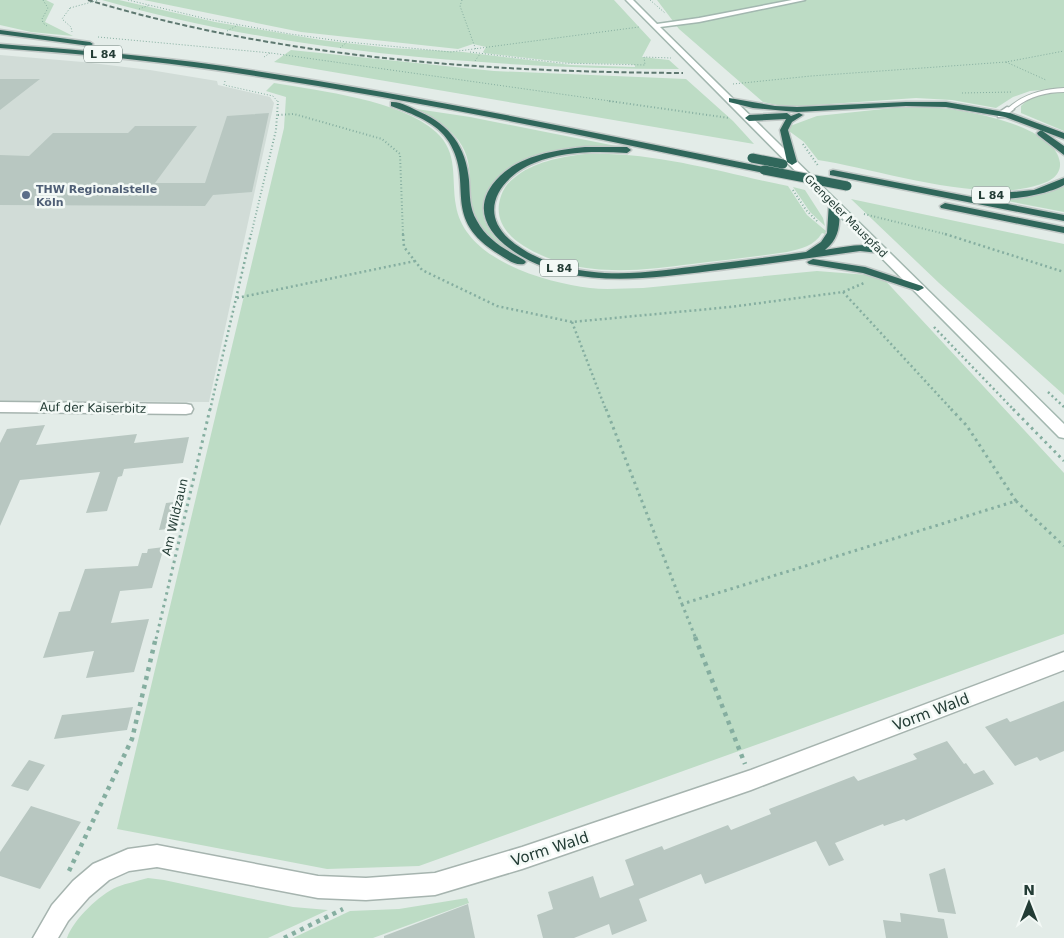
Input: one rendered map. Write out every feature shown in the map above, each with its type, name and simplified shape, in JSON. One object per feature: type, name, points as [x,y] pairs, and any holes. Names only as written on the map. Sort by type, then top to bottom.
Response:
[{"type":"highway","points":[[0,32],[95,44]]},
{"type":"highway","name":"L 84","points":[[0,40],[121,49],[313,74],[1062,218]]},
{"type":"highway","points":[[104,46],[121,49]]},
{"type":"highway","name":"L 84","points":[[2,47],[151,59],[228,68],[338,86],[1064,230]]},
{"type":"highway","name":"L 84","points":[[338,86],[414,112],[438,125],[446,132],[460,150],[465,200],[472,223],[490,244],[542,270],[562,276],[588,280],[639,282],[862,257],[879,250]]},
{"type":"highway","points":[[732,100],[756,106],[799,112]]},
{"type":"highway","points":[[749,118],[767,118],[822,110],[924,104],[956,106],[1032,122],[1064,136]]},
{"type":"highway","points":[[792,162],[784,137],[785,126],[799,112]]},
{"type":"highway","points":[[1001,115],[1043,134],[1064,152]]},
{"type":"highway","name":"L 84","points":[[687,155],[596,149],[553,155],[531,161],[511,172],[496,186],[490,199],[490,219],[504,240],[516,250],[545,264],[582,274],[620,276],[658,274],[802,257],[860,248],[879,250]]},
{"type":"highway","name":"L 84","points":[[916,190],[1021,195],[1050,189],[1064,181]]},
{"type":"highway","name":"L 84","points":[[802,257],[819,250],[828,243],[835,224],[834,203]]},
{"type":"highway","name":"L 84","points":[[813,262],[865,270],[918,288]]},
{"type":"main road","name":"Grengeler Mauspfad","points":[[629,0],[732,100],[879,250],[1064,432]]},
{"type":"main road","points":[[656,26],[699,20],[802,0]]},
{"type":"main road","points":[[646,17],[674,21],[699,20]]},
{"type":"main road","points":[[1001,115],[1010,109]]},
{"type":"main road","name":"Auf der Kaiserbitz","points":[[0,407],[186,409]]},
{"type":"main road","name":"Vorm Wald","points":[[45,938],[60,913],[80,890],[101,872],[128,860],[157,856],[318,887],[366,889],[435,884],[522,858],[751,780],[1064,661]]},
{"type":"lane","points":[[1010,109],[1024,97],[1064,90]]},
{"type":"path","points":[[43,0],[48,8],[42,22],[44,25],[52,28]]},
{"type":"path","points":[[74,32],[71,26],[62,19],[64,13],[70,8],[99,0]]},
{"type":"path","points":[[128,0],[239,25],[347,42],[436,50],[476,50],[643,26]]},
{"type":"path","points":[[462,0],[460,6],[476,50]]},
{"type":"path","points":[[650,0],[670,18]]},
{"type":"path","points":[[139,9],[150,5]]},
{"type":"path","points":[[228,31],[239,25]]},
{"type":"path","points":[[95,36],[271,53],[580,95],[717,117],[749,118]]},
{"type":"path","points":[[340,48],[347,42]]},
{"type":"path","points":[[464,51],[561,63],[615,65],[645,65],[644,58],[671,58]]},
{"type":"path","points":[[730,85],[811,76],[1006,62],[1064,51]]},
{"type":"path","points":[[264,57],[271,53]]},
{"type":"path","points":[[476,61],[480,54]]},
{"type":"path","points":[[1006,62],[1046,80]]},
{"type":"path","name":"Am Wildzaun","points":[[68,872],[132,739],[276,130],[278,101],[272,96],[224,85],[223,82],[228,79]]},
{"type":"path","points":[[864,214],[883,220],[900,222],[915,228],[928,229],[1064,272]]},
{"type":"path","points":[[237,298],[415,261]]},
{"type":"path","points":[[843,292],[967,426],[1016,501],[1064,546]]},
{"type":"path","points":[[572,322],[751,780]]},
{"type":"path","points":[[682,604],[1016,501]]},
{"type":"path","points":[[284,938],[338,913],[366,889]]},
{"type":"shaded area","points":[[0,55],[150,70],[217,81],[218,85],[270,97],[274,103],[209,402],[0,401]]},
{"type":"green space","points":[[0,0],[46,0],[54,4],[45,22],[73,36],[31,32],[0,25]]},
{"type":"green space","points":[[102,0],[119,0],[215,22],[321,40],[390,48],[463,52],[571,65],[635,67],[635,65],[629,64],[570,63],[484,53],[486,47],[473,44],[458,49],[301,32],[144,0],[614,0],[651,40],[642,57],[669,60],[679,69],[533,65],[460,61],[388,54],[244,33]]},
{"type":"green space","points":[[657,0],[1064,0],[1064,88],[1030,91],[1013,97],[996,108],[952,100],[916,98],[786,107],[763,102],[679,29]]},
{"type":"green space","points":[[291,50],[494,71],[686,79],[733,121],[754,144],[274,62]]},
{"type":"green space","points":[[274,83],[359,98],[402,112],[421,121],[436,132],[448,148],[451,157],[456,206],[462,225],[474,241],[490,254],[530,274],[571,285],[603,289],[643,288],[817,271],[881,276],[1064,473],[1064,634],[419,866],[327,869],[117,829],[284,128],[286,97],[266,91]]},
{"type":"green space","points":[[1064,92],[1064,131],[1021,113],[1021,106],[1031,99],[1041,95]]},
{"type":"green space","points":[[927,107],[982,115],[1024,128],[1042,138],[1054,149],[1060,163],[1059,172],[1054,178],[1046,182],[1015,190],[959,188],[818,160],[804,142],[789,131],[790,126],[817,116],[893,108]]},
{"type":"green space","points":[[410,108],[470,117],[621,147],[575,149],[551,155],[506,172],[498,178],[488,192],[483,205],[484,218],[489,229],[509,249],[545,267],[543,268],[501,247],[483,232],[472,213],[469,196],[469,167],[462,146],[456,137],[439,123]]},
{"type":"green space","points":[[585,154],[611,154],[662,159],[788,186],[807,215],[826,231],[825,234],[822,233],[811,244],[787,252],[630,270],[598,269],[567,264],[545,257],[511,237],[499,216],[499,204],[506,186],[521,172],[538,164]]},
{"type":"green space","points":[[1064,186],[1064,212],[992,198],[1038,195]]},
{"type":"green space","points":[[793,187],[805,190],[823,218],[825,226],[810,212]]},
{"type":"green space","points":[[851,199],[1064,244],[1064,395],[939,283]]},
{"type":"green space","points":[[148,878],[293,907],[328,910],[268,938],[67,938],[75,923],[103,895],[117,887]]},
{"type":"green space","points":[[467,898],[469,903],[373,938],[293,938],[350,911],[399,909]]},
{"type":"building","points":[[0,79],[40,79],[0,110]]},
{"type":"building","points":[[269,113],[252,192],[213,195],[205,206],[0,205],[0,155],[29,156],[53,133],[128,133],[135,126],[197,126],[155,183],[205,183],[227,116]]},
{"type":"building","points":[[45,425],[36,445],[137,434],[134,443],[189,437],[183,463],[124,469],[122,476],[118,477],[107,511],[86,513],[100,472],[20,480],[0,526],[0,443],[7,429]]},
{"type":"building","points":[[183,501],[177,528],[159,530],[166,503]]},
{"type":"building","points":[[164,547],[152,588],[120,591],[111,623],[149,619],[134,672],[86,678],[94,651],[43,658],[59,612],[70,611],[85,569],[138,566],[142,553],[147,553],[148,549]]},
{"type":"building","points":[[1064,701],[1064,751],[1040,761],[1037,757],[1015,766],[985,727],[1007,718],[1010,722]]},
{"type":"building","points":[[133,707],[127,730],[54,739],[62,715]]},
{"type":"building","points":[[947,741],[974,774],[984,770],[994,784],[906,821],[904,819],[884,826],[883,824],[835,843],[844,860],[829,866],[816,841],[705,884],[701,874],[639,899],[647,921],[612,935],[609,924],[574,938],[543,938],[537,915],[553,909],[548,892],[593,876],[600,898],[634,885],[625,860],[662,846],[664,850],[728,825],[731,830],[771,814],[769,809],[854,776],[858,781],[917,759],[913,754]]},
{"type":"building","points":[[29,760],[45,765],[28,791],[11,786]]},
{"type":"building","points":[[31,806],[81,822],[40,889],[0,876],[0,852]]},
{"type":"building","points":[[945,868],[956,914],[938,912],[929,874]]},
{"type":"building","points":[[468,904],[475,938],[384,938],[384,936]]},
{"type":"building","points":[[900,913],[944,919],[948,938],[886,938],[883,920],[901,922]]},
{"type":"railway","points":[[88,0],[161,20],[234,36],[383,58],[533,69],[683,73]]},
{"type":"place","name":"THW Regionalstelle Köln","points":[[26,195]]}]
